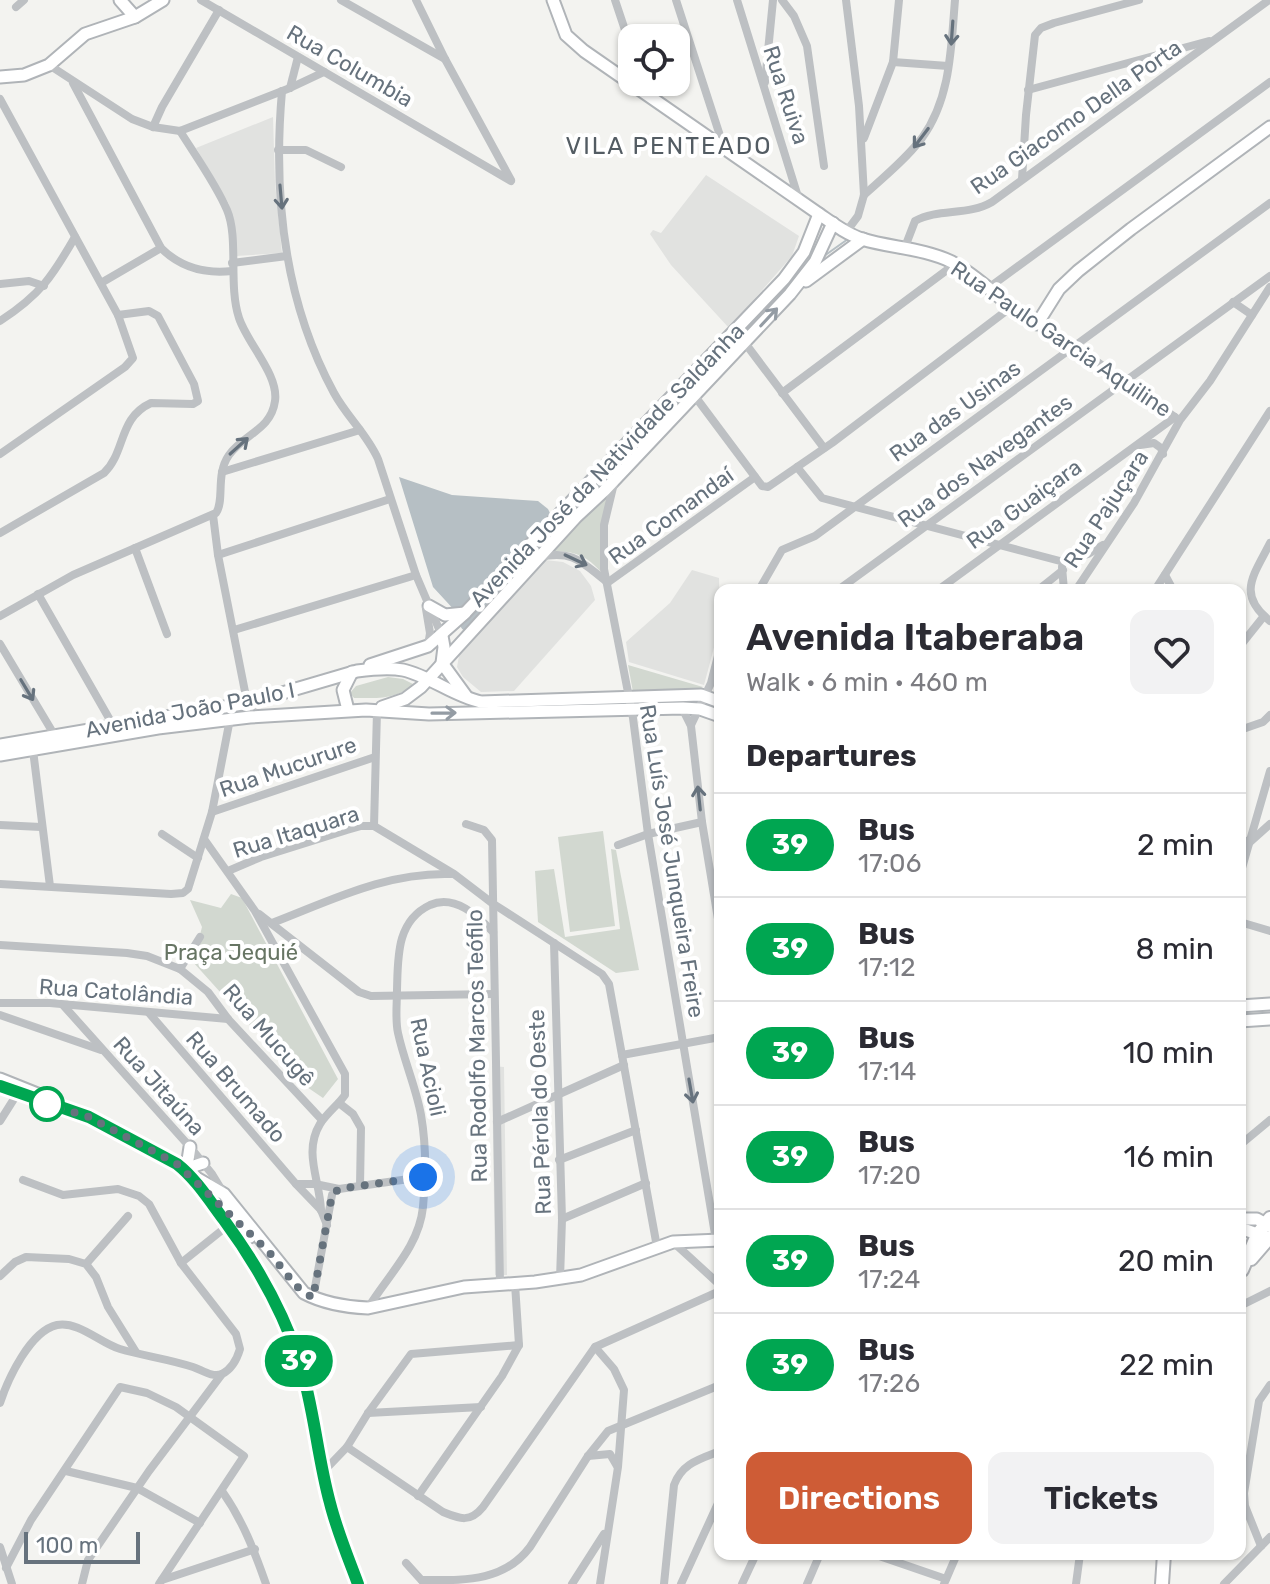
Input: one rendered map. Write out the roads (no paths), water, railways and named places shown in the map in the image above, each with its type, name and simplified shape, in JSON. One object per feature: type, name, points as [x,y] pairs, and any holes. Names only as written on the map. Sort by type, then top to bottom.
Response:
[{"type":"main road","points":[[1246,1264],[1264,1236],[1268,1222]]},
{"type":"main road","points":[[1162,1584],[1164,1560]]},
{"type":"street","points":[[16,7],[24,0]]},
{"type":"street","points":[[120,0],[135,17]]},
{"type":"street","points":[[0,77],[24,75],[49,65],[85,34],[135,17],[163,0]]},
{"type":"street","name":"Rua Columbia","points":[[201,0],[511,181],[496,155]]},
{"type":"street","points":[[341,0],[445,59]]},
{"type":"street","points":[[416,0],[496,155],[481,163]]},
{"type":"street","name":"Rua Paulo Garcia Aquiline","points":[[553,0],[566,35],[584,51],[618,72]]},
{"type":"street","points":[[615,0],[623,24]]},
{"type":"street","points":[[676,0],[724,149]]},
{"type":"street","name":"Rua Ruiva","points":[[737,0],[794,176],[799,201]]},
{"type":"street","points":[[764,87],[773,0]]},
{"type":"street","points":[[782,0],[794,16],[807,46],[824,166]]},
{"type":"street","points":[[846,0],[862,143],[864,195],[858,216],[846,232]]},
{"type":"street","points":[[862,143],[893,62],[899,0]]},
{"type":"street","points":[[864,195],[923,136],[936,113],[948,66],[955,0]]},
{"type":"street","points":[[1022,179],[1033,42],[1038,31],[1054,23],[1139,0]]},
{"type":"street","name":"Rua Giacomo Della Porta","points":[[905,247],[915,221],[983,207],[1269,0]]},
{"type":"street","points":[[153,127],[219,10]]},
{"type":"street","points":[[410,40],[421,37],[429,29]]},
{"type":"street","points":[[1028,90],[1215,40]]},
{"type":"street","points":[[298,57],[286,89],[278,150],[287,256],[309,340],[334,393],[378,459],[416,575],[442,636],[442,663],[469,699]]},
{"type":"street","points":[[893,62],[948,66]]},
{"type":"street","points":[[49,65],[132,119],[153,127],[180,131],[324,72]]},
{"type":"street","points":[[73,83],[161,248],[185,265],[205,271],[287,256]]},
{"type":"street","points":[[987,289],[1269,83]]},
{"type":"street","name":"Rua Paulo Garcia Aquiline","points":[[655,96],[724,149],[846,232],[863,239],[938,256],[955,264],[1010,308],[1075,346],[1178,419]]},
{"type":"street","points":[[0,99],[118,315],[133,358],[125,367],[0,454]]},
{"type":"street","points":[[1037,324],[1059,289],[1078,271],[1270,127]]},
{"type":"street","points":[[0,616],[73,575],[213,515],[220,506],[219,482],[230,453],[267,423],[276,399],[273,382],[240,322],[229,214],[180,131]]},
{"type":"street","points":[[278,150],[306,150],[341,167]]},
{"type":"street","name":"Rua das Usinas","points":[[764,584],[782,550],[815,536],[1270,203]]},
{"type":"street","name":"Avenida José da Natividade Saldanha","points":[[355,672],[428,646],[465,614],[784,279],[804,252],[819,214]]},
{"type":"street","name":"Avenida José da Natividade Saldanha","points":[[371,710],[405,699],[427,680],[539,557],[790,294],[815,262],[833,223]]},
{"type":"street","points":[[0,321],[44,286],[75,237]]},
{"type":"street","points":[[790,294],[863,239]]},
{"type":"street","points":[[101,283],[161,248]]},
{"type":"street","points":[[782,393],[955,264]]},
{"type":"street","name":"Rua dos Navegantes","points":[[846,584],[1270,276]]},
{"type":"street","points":[[0,284],[29,281],[44,286]]},
{"type":"street","name":"Rua Pajuçara","points":[[1080,584],[1134,503],[1163,454],[1178,419],[1210,381],[1270,287]]},
{"type":"street","points":[[1243,295],[1259,304]]},
{"type":"street","points":[[1233,302],[1252,315]]},
{"type":"street","points":[[694,395],[762,486],[768,487],[1010,308]]},
{"type":"street","points":[[0,533],[104,473],[112,464],[128,424],[146,406],[197,403],[199,396],[194,384],[158,316],[145,311],[118,315]]},
{"type":"street","points":[[745,343],[824,448]]},
{"type":"street","points":[[1159,584],[1270,411]]},
{"type":"street","name":"Rua Guaiçara","points":[[946,584],[1132,448],[1178,419]]},
{"type":"street","points":[[222,472],[360,430]]},
{"type":"street","points":[[1132,448],[1154,443],[1163,454]]},
{"type":"street","points":[[797,467],[819,497],[998,545],[1062,566]]},
{"type":"street","name":"Rua Comandaí","points":[[607,583],[755,477]]},
{"type":"street","name":"Rua Luís José Junqueira Freire","points":[[615,479],[604,525],[603,555],[714,1218]]},
{"type":"street","points":[[218,555],[390,499]]},
{"type":"street","points":[[213,515],[250,717]]},
{"type":"street","points":[[1044,584],[1062,566],[1106,542]]},
{"type":"street","points":[[1246,640],[1267,619],[1253,604],[1249,590],[1270,543]]},
{"type":"street","points":[[135,548],[167,634]]},
{"type":"street","points":[[539,557],[562,554],[577,558],[607,583]]},
{"type":"street","points":[[1062,566],[1064,584]]},
{"type":"street","points":[[234,630],[416,575]]},
{"type":"street","points":[[1165,575],[1170,584]]},
{"type":"street","points":[[423,592],[429,619],[428,646]]},
{"type":"street","points":[[38,594],[114,727]]},
{"type":"street","points":[[429,606],[445,615],[465,614]]},
{"type":"street","points":[[465,614],[455,632],[458,637],[465,638]]},
{"type":"street","points":[[0,644],[55,736]]},
{"type":"street","name":"Avenida João Paulo I","points":[[0,745],[248,703],[355,672],[391,668],[405,670],[469,699],[630,704],[700,709],[714,714]]},
{"type":"street","points":[[691,726],[707,696],[714,670]]},
{"type":"street","points":[[348,710],[343,690],[355,672]]},
{"type":"street","points":[[707,696],[714,699]]},
{"type":"street","name":"Avenida João Paulo I","points":[[0,755],[250,717],[348,710],[429,714],[630,704],[707,696]]},
{"type":"street","points":[[675,697],[691,726],[714,898]]},
{"type":"street","points":[[371,710],[375,757],[374,826],[454,874],[492,903],[606,978],[657,1247]]},
{"type":"street","points":[[0,884],[183,893],[188,889],[212,812],[230,719]]},
{"type":"street","points":[[1246,728],[1268,722]]},
{"type":"street","points":[[33,750],[50,886]]},
{"type":"street","name":"Rua Mucurure","points":[[212,812],[375,757]]},
{"type":"street","points":[[1246,838],[1270,771]]},
{"type":"street","points":[[618,845],[648,834],[702,822]]},
{"type":"street","name":"Rua Rodolfo Marcos Teófilo","points":[[466,824],[484,830],[491,839],[500,1284]]},
{"type":"street","points":[[1246,840],[1270,824]]},
{"type":"street","points":[[0,825],[41,827]]},
{"type":"street","name":"Rua Itaquara","points":[[228,871],[261,857],[347,830],[374,826]]},
{"type":"street","points":[[162,834],[198,858]]},
{"type":"street","points":[[204,839],[255,911],[345,1074],[345,1095],[322,1120],[313,1140],[315,1184],[321,1210]]},
{"type":"street","points":[[272,923],[373,883],[406,876],[454,874]]},
{"type":"street","points":[[711,882],[714,885]]},
{"type":"street","name":"Rua Acioli","points":[[368,1308],[406,1256],[416,1235],[423,1206],[421,1116],[397,1031],[401,940],[413,916],[437,902],[452,903],[478,916],[493,932]]},
{"type":"street","points":[[255,911],[359,992],[371,996],[494,994]]},
{"type":"street","points":[[1246,924],[1270,931]]},
{"type":"street","points":[[180,969],[200,937]]},
{"type":"street","name":"Rua Pérola do Oeste","points":[[554,943],[562,1219],[560,1279]]},
{"type":"street","name":"Rua Mucugê","points":[[0,945],[127,953],[147,956],[180,969],[208,992],[228,1019],[322,1120]]},
{"type":"street","name":"Rua Catolândia","points":[[0,1003],[63,1005],[228,1019]]},
{"type":"street","points":[[1246,1006],[1270,1004]]},
{"type":"street","name":"Rua Jitaúna","points":[[63,1005],[190,1147],[224,1194]]},
{"type":"street","name":"Rua Brumado","points":[[149,1013],[321,1210],[327,1225]]},
{"type":"street","points":[[0,1015],[101,1050]]},
{"type":"street","points":[[1246,1021],[1270,1019]]},
{"type":"street","points":[[622,1055],[714,1038]]},
{"type":"street","points":[[497,1122],[624,1065]]},
{"type":"street","points":[[0,1079],[89,1117],[224,1194],[298,1357],[336,1526],[358,1584]]},
{"type":"street","points":[[0,1086],[20,1090]]},
{"type":"street","points":[[0,1121],[20,1090]]},
{"type":"street","points":[[339,1103],[353,1114],[361,1128],[360,1186]]},
{"type":"street","points":[[1246,1140],[1270,1120]]},
{"type":"street","points":[[559,1160],[636,1130]]},
{"type":"street","points":[[185,1170],[190,1147]]},
{"type":"street","points":[[185,1170],[203,1163]]},
{"type":"street","points":[[185,1170],[251,1238],[269,1252]]},
{"type":"street","points":[[296,1184],[315,1184],[336,1192],[423,1177]]},
{"type":"street","points":[[23,1180],[63,1195],[118,1189],[139,1196],[149,1204],[181,1263],[239,1342],[235,1362],[189,1416],[88,1560],[82,1584]]},
{"type":"street","points":[[562,1219],[646,1183]]},
{"type":"street","points":[[321,1210],[336,1192]]},
{"type":"street","points":[[313,1298],[336,1192]]},
{"type":"street","points":[[86,1264],[128,1216]]},
{"type":"street","points":[[1246,1219],[1268,1222]]},
{"type":"street","points":[[237,1223],[269,1252],[296,1286],[313,1298],[368,1308],[433,1292],[560,1279],[607,1268],[673,1242],[714,1240]]},
{"type":"street","points":[[181,1263],[237,1223]]},
{"type":"street","points":[[251,1238],[255,1264]]},
{"type":"street","points":[[673,1242],[714,1280]]},
{"type":"street","points":[[0,1276],[15,1262],[26,1257],[69,1259],[86,1264],[136,1352]]},
{"type":"street","points":[[418,1496],[481,1407],[519,1345],[515,1284]]},
{"type":"street","points":[[1246,1303],[1270,1291]]},
{"type":"street","points":[[347,1447],[443,1512],[465,1519],[477,1515],[595,1347],[714,1294]]},
{"type":"street","points":[[0,1403],[15,1369],[35,1338],[55,1326],[76,1327],[119,1349],[195,1367],[213,1375],[222,1374]]},
{"type":"street","points":[[323,1472],[347,1447],[411,1354],[519,1345]]},
{"type":"street","points":[[595,1347],[614,1369],[624,1390],[618,1467],[600,1584]]},
{"type":"street","points":[[1246,1481],[1259,1401],[1270,1385]]},
{"type":"street","points":[[6,1568],[31,1520],[120,1387],[164,1400],[244,1456],[160,1582]]},
{"type":"street","points":[[406,1563],[423,1582],[491,1576],[522,1559],[588,1456],[608,1431],[714,1387]]},
{"type":"street","points":[[368,1413],[481,1407]]},
{"type":"street","points":[[588,1456],[610,1454],[618,1467]]},
{"type":"street","points":[[664,1584],[672,1500],[678,1475],[683,1468],[714,1454]]},
{"type":"street","points":[[66,1471],[137,1488],[200,1523]]},
{"type":"street","points":[[222,1491],[239,1516],[255,1549],[266,1584]]},
{"type":"street","points":[[1246,1508],[1261,1546]]},
{"type":"street","points":[[681,1584],[714,1512]]},
{"type":"street","points":[[572,1584],[607,1530]]},
{"type":"street","points":[[1228,1582],[1270,1537]]},
{"type":"street","points":[[0,1547],[12,1584]]},
{"type":"street","points":[[160,1582],[255,1549]]},
{"type":"street","points":[[742,1584],[753,1560]]},
{"type":"street","points":[[807,1584],[817,1560]]},
{"type":"street","points":[[890,1560],[945,1581],[954,1560]]},
{"type":"street","points":[[1076,1584],[1079,1560]]},
{"type":"waterway","points":[[824,256],[848,239]]},
{"type":"waterway","points":[[783,288],[793,281],[810,258]]},
{"type":"waterway","points":[[582,505],[783,288]]},
{"type":"waterway","points":[[465,626],[548,540]]},
{"type":"district","name":"VILA PENTEADO","points":[[669,146]]},
{"type":"park label","name":"Praça Jequié","points":[[231,952]]}]
